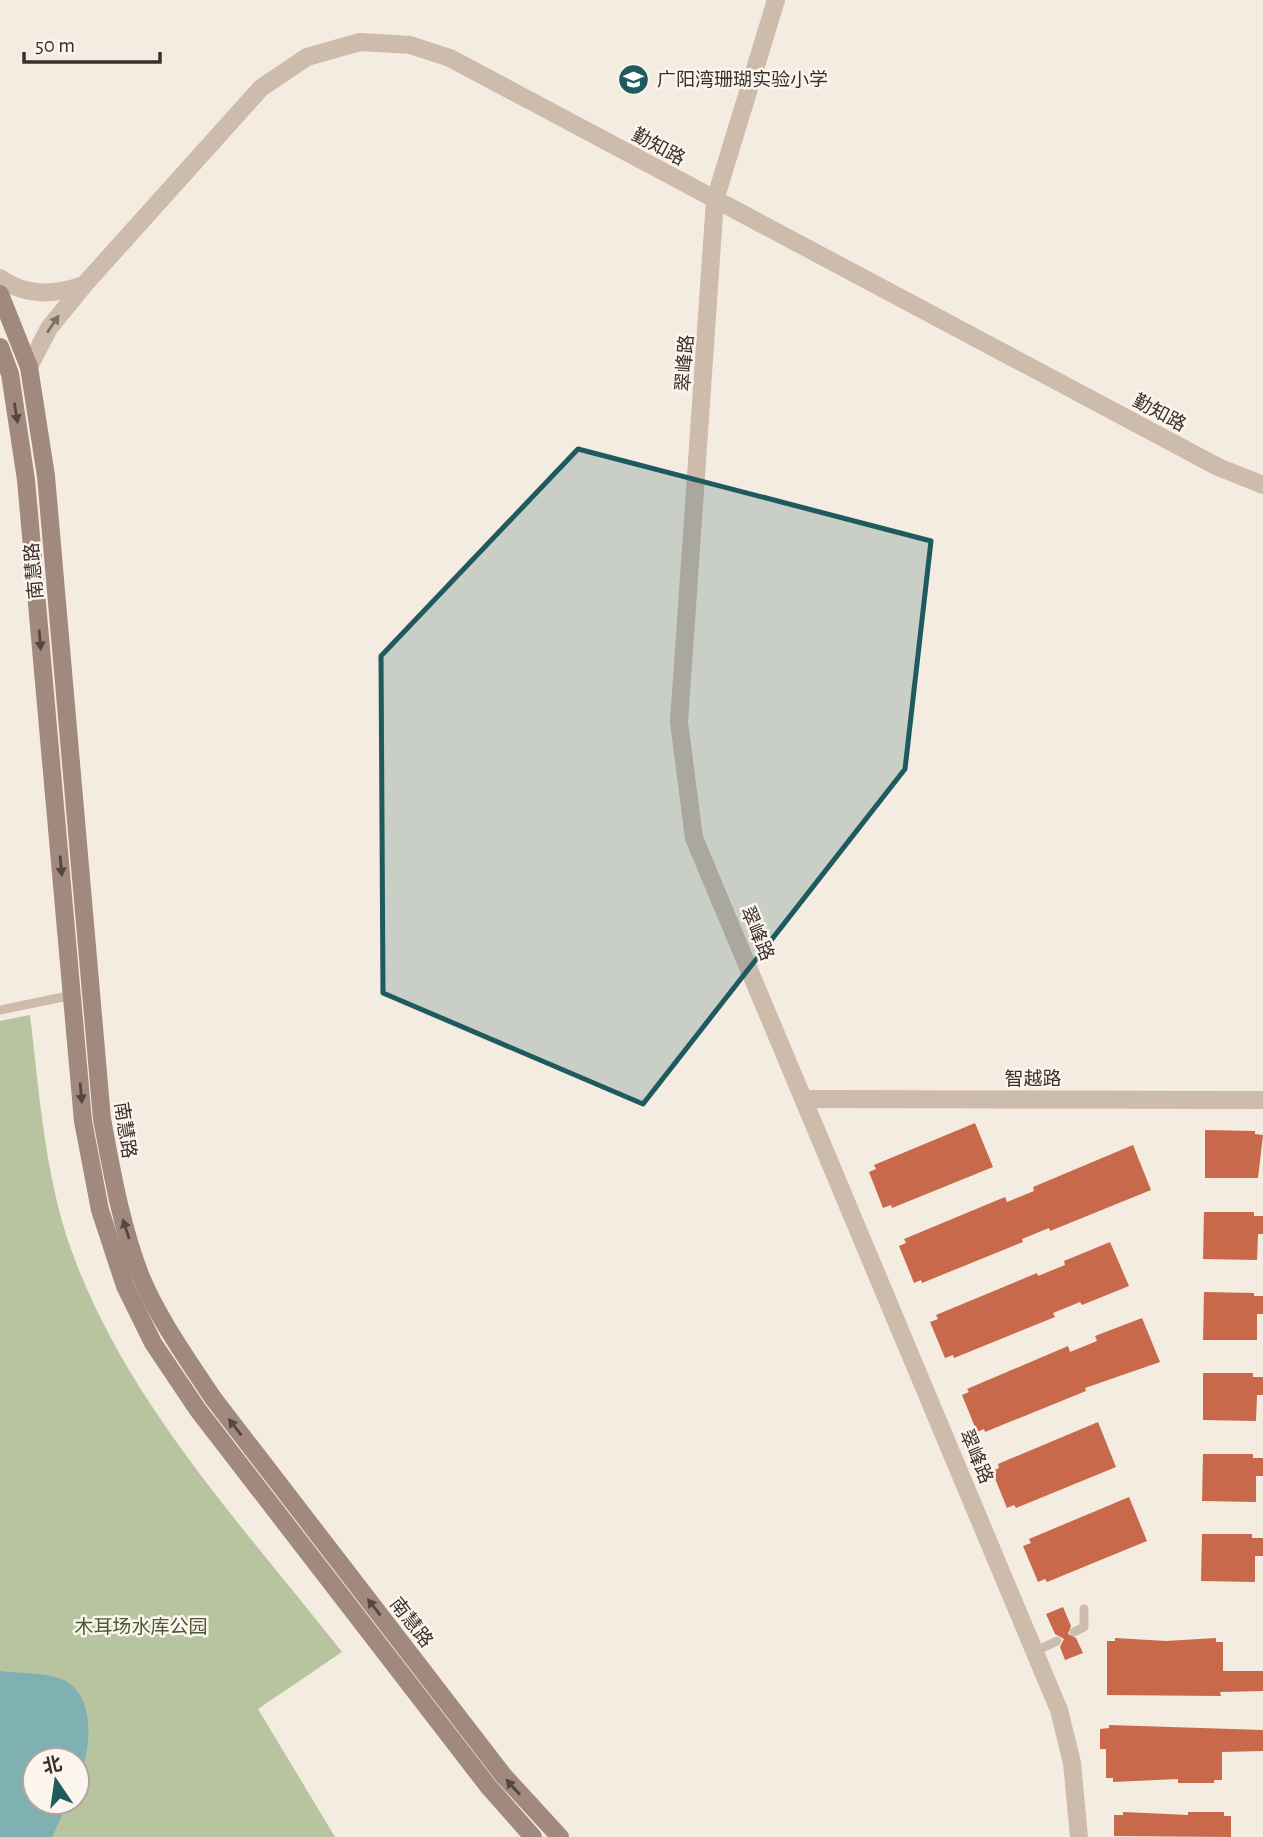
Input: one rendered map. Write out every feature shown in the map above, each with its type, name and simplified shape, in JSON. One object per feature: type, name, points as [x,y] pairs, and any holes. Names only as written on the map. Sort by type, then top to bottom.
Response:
[{"type":"main road","name":"南慧路","points":[[0,294],[29,367],[46,476],[102,1119],[118,1205],[142,1278],[171,1334],[213,1398],[503,1775],[559,1837]]},
{"type":"main road","name":"南慧路","points":[[0,347],[9,374],[26,480],[83,1121],[100,1210],[125,1286],[153,1343],[232,1455],[488,1786],[533,1837]]},
{"type":"street","name":"翠峰路","points":[[776,0],[715,200],[679,722],[684,779],[694,838],[1059,1710],[1072,1763],[1079,1837]]},
{"type":"street","name":"勤知路","points":[[29,367],[49,328],[84,285],[261,88],[307,57],[360,43],[410,44],[450,58],[1218,467],[1263,485]]},
{"type":"street","points":[[0,278],[12,287],[44,294],[84,285]]},
{"type":"street","name":"智越路","points":[[804,1099],[1263,1100]]},
{"type":"lane","points":[[0,1010],[73,995]]},
{"type":"lane","points":[[1074,1632],[1084,1627],[1084,1609]]},
{"type":"lane","points":[[1036,1651],[1057,1641]]},
{"type":"highlighted area","points":[[578,449],[931,541],[905,769],[643,1104],[383,993],[381,656]]},
{"type":"green space","name":"木耳场水库公园","points":[[30,1015],[44,1133],[55,1193],[71,1249],[94,1305],[122,1359],[190,1461],[342,1652],[258,1709],[335,1837],[0,1837],[0,1021]]},
{"type":"water","points":[[0,1671],[59,1678],[72,1685],[81,1696],[88,1725],[87,1746],[21,1746],[21,1816],[62,1816],[52,1837],[0,1837]]},
{"type":"building","points":[[975,1123],[993,1167],[892,1208],[891,1205],[883,1208],[869,1172],[876,1169],[874,1165]]},
{"type":"building","points":[[1205,1130],[1255,1131],[1255,1134],[1263,1135],[1258,1178],[1205,1178]]},
{"type":"building","points":[[1133,1145],[1151,1190],[1050,1231],[1049,1228],[1022,1239],[1023,1242],[922,1283],[921,1280],[914,1283],[899,1246],[906,1243],[904,1239],[1005,1197],[1007,1202],[1034,1191],[1033,1187]]},
{"type":"building","points":[[1204,1212],[1254,1212],[1254,1216],[1263,1216],[1263,1234],[1258,1234],[1257,1260],[1203,1259]]},
{"type":"building","points":[[1110,1242],[1129,1286],[1082,1305],[1080,1302],[1053,1313],[1055,1317],[954,1358],[953,1355],[945,1358],[930,1322],[938,1319],[936,1315],[1037,1273],[1038,1276],[1065,1265],[1064,1261]]},
{"type":"building","points":[[1204,1292],[1254,1293],[1254,1296],[1263,1296],[1263,1314],[1257,1314],[1257,1340],[1203,1340]]},
{"type":"building","points":[[1142,1318],[1160,1362],[1085,1388],[1086,1391],[985,1432],[984,1429],[977,1432],[962,1395],[969,1392],[967,1389],[1068,1346],[1070,1352],[1097,1341],[1095,1336]]},
{"type":"building","points":[[1203,1373],[1253,1373],[1253,1377],[1263,1377],[1263,1395],[1257,1395],[1256,1421],[1203,1420]]},
{"type":"building","points":[[1098,1422],[1116,1467],[1016,1508],[1014,1505],[1007,1508],[992,1471],[999,1468],[998,1464]]},
{"type":"building","points":[[1203,1454],[1253,1454],[1253,1458],[1263,1458],[1263,1476],[1256,1476],[1256,1502],[1202,1501]]},
{"type":"building","points":[[1129,1497],[1147,1541],[1047,1582],[1045,1579],[1038,1582],[1023,1546],[1031,1543],[1029,1539]]},
{"type":"building","points":[[1202,1534],[1252,1534],[1252,1538],[1263,1538],[1263,1556],[1255,1556],[1255,1582],[1201,1581]]},
{"type":"building","points":[[1063,1607],[1071,1626],[1068,1634],[1076,1638],[1083,1653],[1065,1660],[1060,1647],[1064,1639],[1055,1634],[1046,1614]]},
{"type":"building","points":[[1115,1638],[1166,1641],[1216,1638],[1216,1642],[1223,1642],[1223,1671],[1263,1671],[1263,1691],[1220,1692],[1221,1696],[1107,1695],[1107,1641],[1115,1641]]},
{"type":"building","points":[[1109,1725],[1263,1730],[1263,1751],[1222,1752],[1222,1780],[1214,1780],[1214,1783],[1178,1783],[1178,1779],[1113,1782],[1113,1778],[1106,1778],[1106,1749],[1100,1749],[1100,1729],[1109,1728]]},
{"type":"building","points":[[1123,1812],[1188,1815],[1188,1812],[1224,1812],[1224,1816],[1231,1816],[1231,1837],[1114,1836],[1114,1815],[1123,1815]]},
{"type":"place","name":"广阳湾珊瑚实验小学","points":[[634,79]]}]
